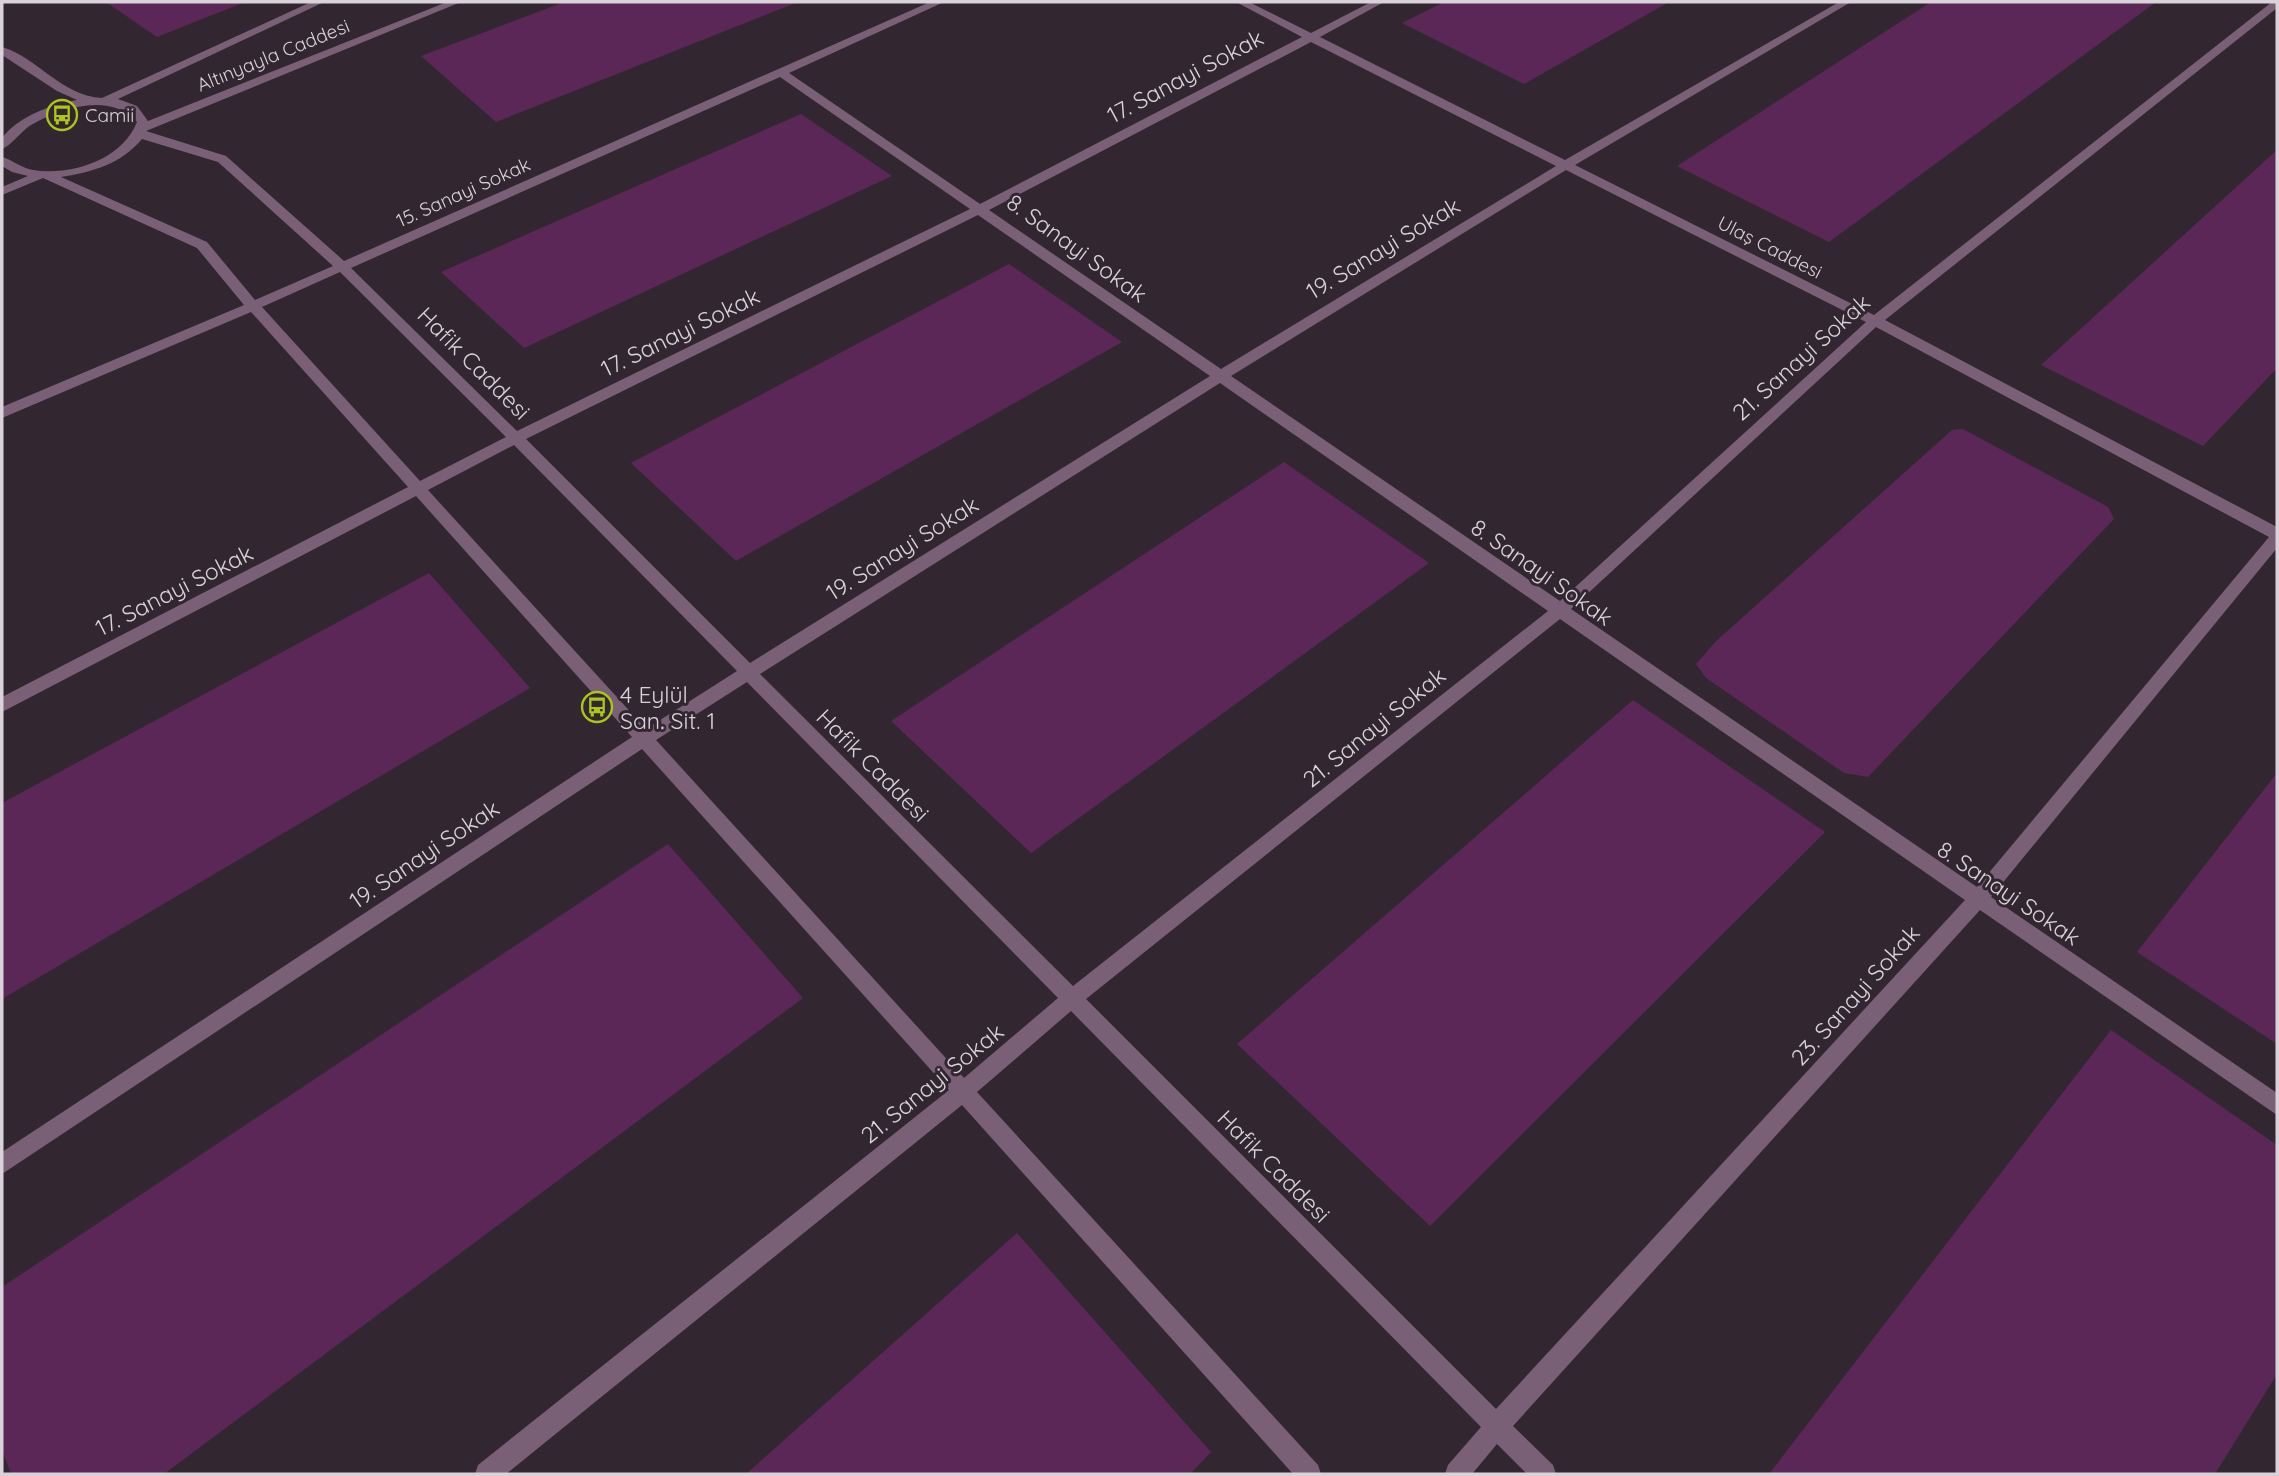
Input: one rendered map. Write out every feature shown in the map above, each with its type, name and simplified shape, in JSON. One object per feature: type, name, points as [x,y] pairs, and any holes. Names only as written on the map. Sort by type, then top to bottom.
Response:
[{"type":"street","name":"Altınyayla Caddesi","points":[[3,139],[41,114],[97,102],[319,2]]},
{"type":"street","name":"Altınyayla Caddesi","points":[[44,175],[72,172],[109,159],[128,147],[141,131],[456,2]]},
{"type":"street","name":"15. Sanayi Sokak","points":[[2,413],[342,267],[939,2]]},
{"type":"street","name":"Ulaş Caddesi","points":[[1241,2],[1875,321],[2277,536]]},
{"type":"street","name":"17. Sanayi Sokak","points":[[2,705],[515,438],[982,208],[1379,2]]},
{"type":"street","name":"19. Sanayi Sokak","points":[[2,1164],[643,739],[1219,377],[1566,165],[1846,2]]},
{"type":"street","name":"21. Sanayi Sokak","points":[[487,1474],[965,1090],[1072,998],[1559,611],[1875,321],[2277,3]]},
{"type":"street","points":[[2,50],[61,89],[97,102],[131,108],[140,117],[141,131]]},
{"type":"street","name":"8. Sanayi Sokak","points":[[782,73],[982,208],[1219,377],[2277,1105]]},
{"type":"street","name":"Hafik Caddesi","points":[[141,131],[222,159],[342,267],[1544,1474]]},
{"type":"street","points":[[2,161],[14,171],[44,175],[202,245],[418,490],[965,1090],[1309,1474]]},
{"type":"street","points":[[2,191],[44,175]]},
{"type":"street","name":"23. Sanayi Sokak","points":[[1457,1474],[1497,1426],[1978,900],[2277,536]]},
{"type":"building","points":[[106,2],[245,2],[157,37]]},
{"type":"building","points":[[564,2],[798,2],[496,122],[421,56]]},
{"type":"building","points":[[1444,2],[1669,2],[1524,84],[1402,23]]},
{"type":"building","points":[[1931,2],[2156,2],[1829,242],[1677,166]]},
{"type":"building","points":[[801,114],[892,176],[524,348],[441,272]]},
{"type":"building","points":[[2277,150],[2277,368],[2203,446],[2041,365]]},
{"type":"building","points":[[1009,264],[1122,342],[736,561],[631,463]]},
{"type":"building","points":[[1963,429],[2108,507],[2114,519],[1868,777],[1844,773],[1706,678],[1696,664],[1715,642],[1952,430]]},
{"type":"building","points":[[1284,462],[1429,563],[1031,853],[891,721]]},
{"type":"building","points":[[429,573],[530,688],[2,999],[2,803]]},
{"type":"building","points":[[1633,700],[1825,832],[1430,1226],[1237,1044]]},
{"type":"building","points":[[2277,773],[2277,1044],[2137,952]]},
{"type":"building","points":[[668,844],[803,998],[164,1474],[11,1474],[2,1450],[2,1287]]},
{"type":"building","points":[[2111,1030],[2277,1145],[2277,1374],[2215,1474],[1769,1474]]},
{"type":"building","points":[[1017,1233],[1211,1452],[1190,1474],[746,1474]]},
{"type":"place","name":"Camii","points":[[62,115]]},
{"type":"place","name":"4 Eylül San. Sit. 1","points":[[597,707]]}]
